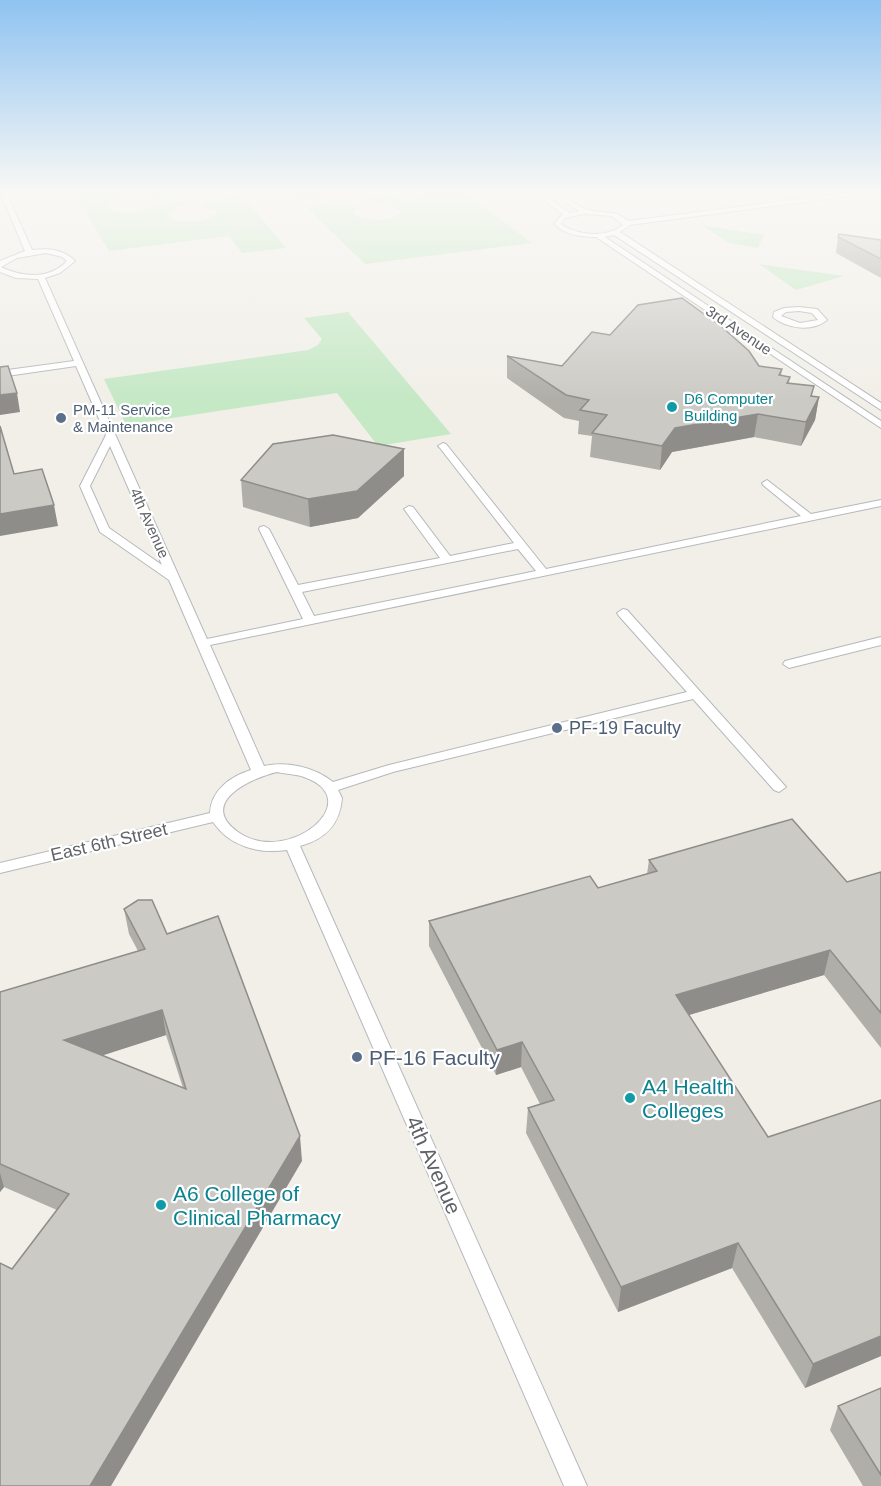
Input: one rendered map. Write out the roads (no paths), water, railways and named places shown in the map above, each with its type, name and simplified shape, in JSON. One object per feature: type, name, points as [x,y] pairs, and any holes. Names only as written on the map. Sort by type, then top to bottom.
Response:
[{"type":"lane","points":[[0,267],[11,275],[40,275],[66,268],[69,261]]},
{"type":"lane","name":"3rd Avenue","points":[[637,261],[881,425]]},
{"type":"lane","name":"3rd Avenue","points":[[660,261],[881,407]]},
{"type":"lane","name":"4th Avenue","points":[[40,275],[259,771]]},
{"type":"lane","points":[[742,315],[777,317],[786,322],[811,325],[820,322],[822,317],[807,310],[791,309],[780,312],[777,317]]},
{"type":"lane","points":[[771,334],[776,327],[786,322]]},
{"type":"lane","points":[[0,374],[78,363]]},
{"type":"lane","points":[[111,435],[85,486],[104,530],[174,578]]},
{"type":"lane","points":[[443,446],[543,573]]},
{"type":"lane","points":[[767,483],[809,518]]},
{"type":"lane","points":[[203,643],[881,503]]},
{"type":"lane","points":[[409,509],[448,560]]},
{"type":"lane","points":[[264,529],[310,620]]},
{"type":"lane","points":[[293,590],[522,545]]},
{"type":"lane","points":[[623,613],[779,787]]},
{"type":"lane","points":[[789,664],[881,641]]},
{"type":"lane","points":[[331,787],[400,766],[696,694]]},
{"type":"lane","points":[[294,769],[322,778],[331,787],[336,797],[336,808],[332,819],[310,838],[292,844],[260,846],[243,842],[221,826],[218,804],[223,794],[233,784],[259,771],[294,769]]},
{"type":"lane","name":"East 6th Street","points":[[0,868],[218,816]]},
{"type":"lane","name":"4th Avenue","points":[[292,844],[576,1486]]},
{"type":"place","name":"D6 Computer Building","points":[[672,407]]},
{"type":"place","name":"PM-11 Service & Maintenance","points":[[61,418]]},
{"type":"place","name":"PF-19 Faculty","points":[[557,728]]},
{"type":"place","name":"PF-16 Faculty","points":[[357,1057]]},
{"type":"place","name":"A4 Health Colleges","points":[[630,1098]]},
{"type":"place","name":"A6 College of Clinical Pharmacy","points":[[161,1205]]}]
